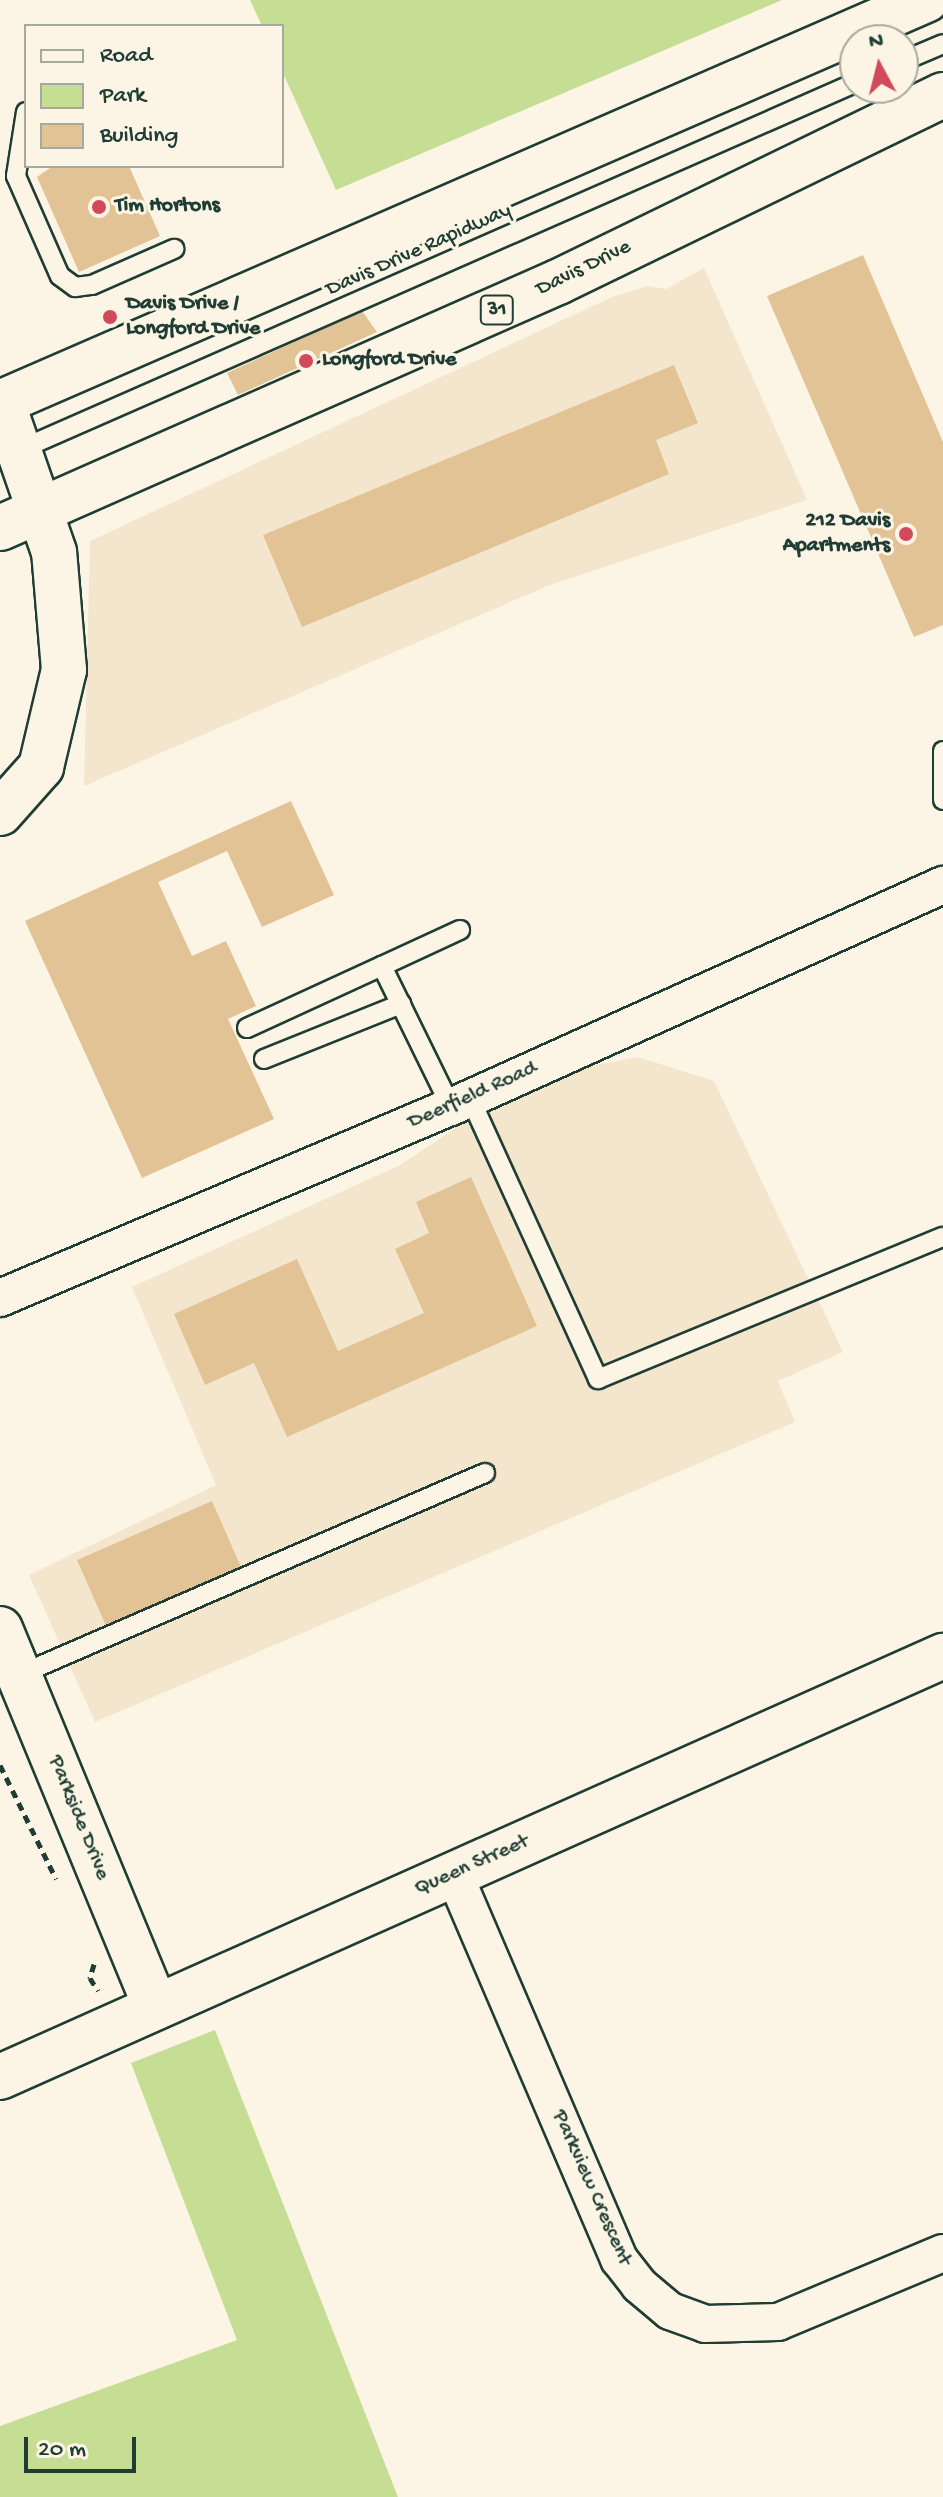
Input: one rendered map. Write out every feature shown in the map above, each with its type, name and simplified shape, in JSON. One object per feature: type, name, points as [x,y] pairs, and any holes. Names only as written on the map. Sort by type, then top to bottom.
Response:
[{"type":"main road","points":[[0,813],[41,767],[64,670],[54,552],[43,510],[9,455],[1,401],[926,0]]},
{"type":"main road","name":"Davis Drive","points":[[0,528],[558,282],[943,95]]},
{"type":"main road","name":"Parkside Drive","points":[[0,1629],[19,1675],[138,2015]]},
{"type":"main road","name":"Queen Street","points":[[0,2077],[943,1656]]},
{"type":"street","name":"Deerfield Road","points":[[0,1298],[460,1102],[943,885]]},
{"type":"street","name":"Parkview Crescent","points":[[454,1874],[619,2259],[639,2285],[670,2311],[705,2324],[778,2322],[943,2253]]},
{"type":"lane","points":[[919,54],[943,44]]},
{"type":"lane","name":"Davis Drive Rapidway","points":[[9,455],[839,90]]},
{"type":"lane","points":[[24,125],[16,176],[68,283],[92,285],[174,249]]},
{"type":"lane","points":[[943,751],[943,800]]},
{"type":"lane","points":[[247,1028],[460,930]]},
{"type":"lane","points":[[382,966],[401,1004],[460,1102],[598,1379],[943,1237]]},
{"type":"lane","points":[[264,1059],[401,1004]]},
{"type":"lane","points":[[19,1675],[485,1473]]},
{"type":"path","points":[[0,1765],[64,1894]]},
{"type":"path","points":[[92,1957],[90,1978],[138,2015]]},
{"type":"shaded area","points":[[704,268],[807,500],[550,585],[84,786],[90,541],[612,297],[648,286],[666,289]]},
{"type":"shaded area","points":[[638,1057],[714,1081],[843,1352],[778,1381],[795,1422],[95,1722],[29,1575],[216,1485],[132,1287],[400,1165],[535,1076]]},
{"type":"green space","points":[[250,0],[782,0],[336,190],[284,75],[284,24],[261,24]]},
{"type":"green space","points":[[215,2030],[398,2497],[0,2497],[0,2426],[237,2340],[131,2063]]},
{"type":"building","name":"Tim Hortons","points":[[50,168],[130,168],[160,236],[79,272],[37,177]]},
{"type":"building","name":"212 Davis Apartments","points":[[863,255],[943,442],[943,625],[914,637],[767,296]]},
{"type":"building","points":[[362,311],[377,332],[238,395],[227,373]]},
{"type":"building","points":[[674,365],[698,423],[656,440],[669,474],[302,627],[263,535]]},
{"type":"building","points":[[291,801],[334,895],[262,927],[227,851],[158,882],[192,956],[226,941],[256,1006],[228,1019],[274,1119],[142,1178],[25,921]]},
{"type":"building","points":[[471,1177],[537,1326],[287,1437],[254,1363],[205,1385],[174,1314],[297,1259],[338,1351],[424,1313],[395,1249],[429,1233],[416,1202]]},
{"type":"building","points":[[212,1501],[241,1567],[106,1626],[77,1560]]},
{"type":"place","name":"Tim Hortons","points":[[99,207]]},
{"type":"place","name":"Davis Drive / Longford Drive","points":[[110,317]]},
{"type":"place","name":"Longford Drive","points":[[306,361]]},
{"type":"place","name":"212 Davis Apartments","points":[[906,534]]}]
